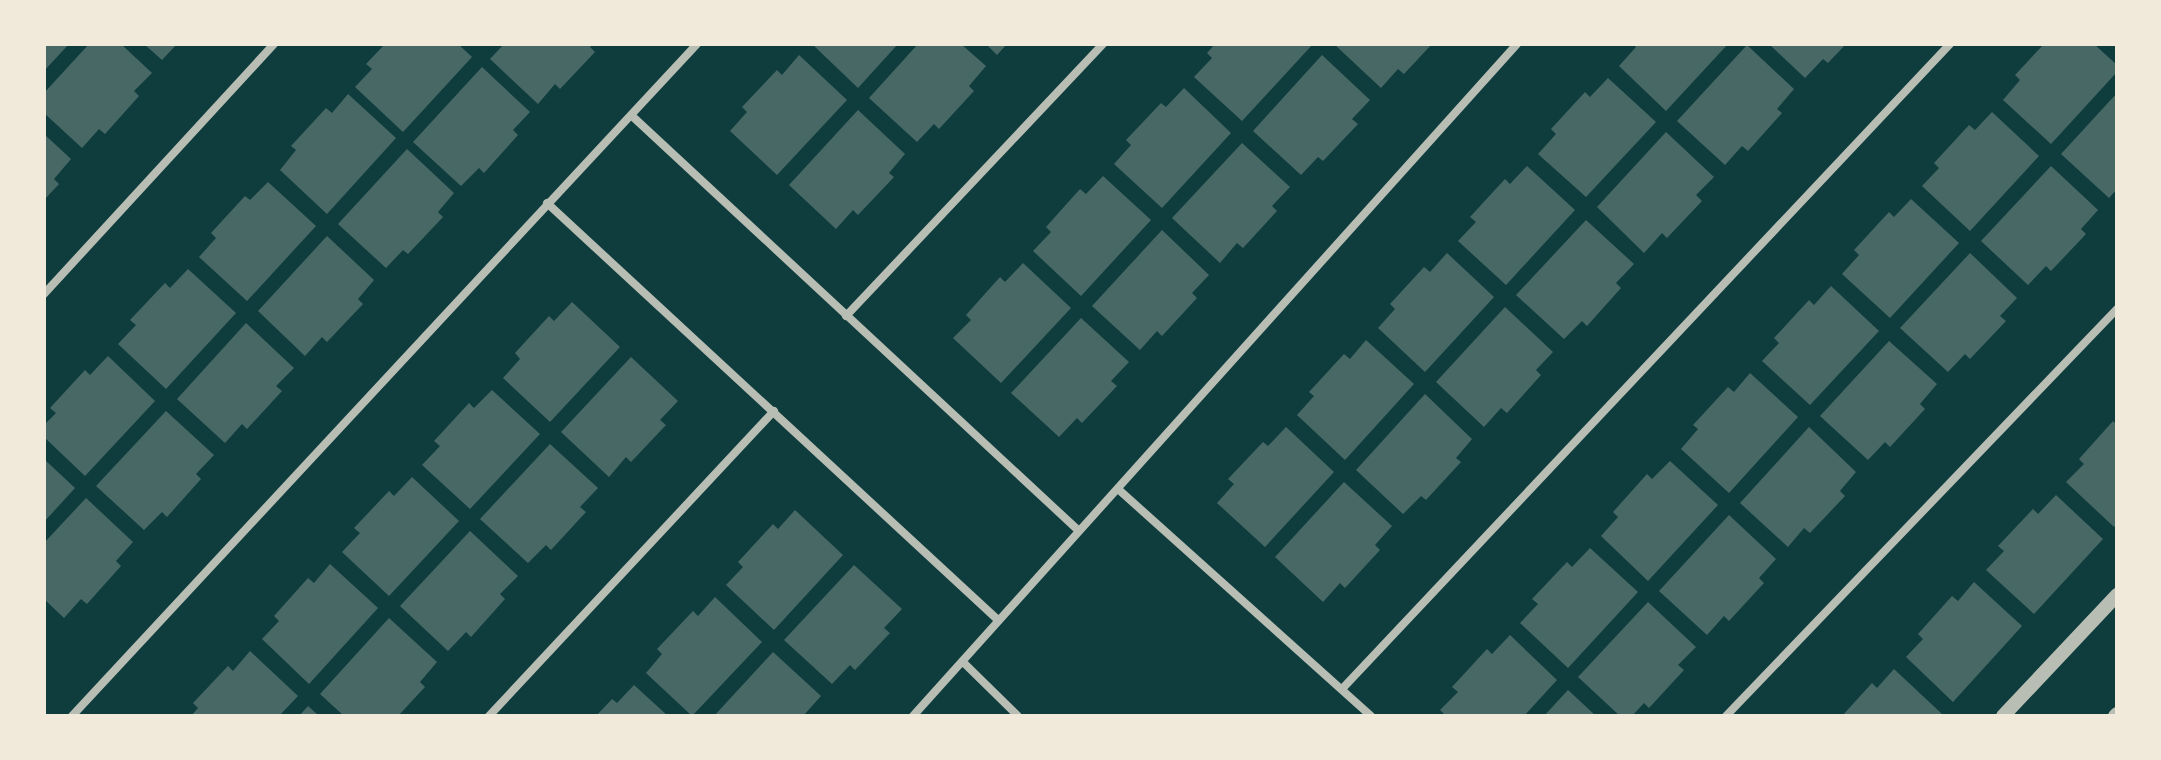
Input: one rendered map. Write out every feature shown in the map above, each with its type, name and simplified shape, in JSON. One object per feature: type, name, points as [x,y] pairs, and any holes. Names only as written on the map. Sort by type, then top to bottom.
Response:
[{"type":"street","points":[[44,294],[274,44]]},
{"type":"street","points":[[72,716],[697,44]]},
{"type":"street","points":[[846,316],[1103,44]]},
{"type":"street","points":[[913,716],[1517,44]]},
{"type":"street","points":[[1342,689],[1950,44]]},
{"type":"street","points":[[631,115],[1079,531]]},
{"type":"street","points":[[547,203],[998,620]]},
{"type":"street","points":[[1726,716],[2117,309]]},
{"type":"street","points":[[489,716],[774,411]]},
{"type":"street","points":[[1118,489],[1371,716]]},
{"type":"street","points":[[2003,716],[2117,595]]},
{"type":"street","points":[[963,662],[1018,716]]},
{"type":"building","points":[[44,44],[69,44],[44,71]]},
{"type":"building","points":[[89,44],[121,44],[152,73],[134,91],[139,96],[105,134],[99,129],[82,148],[44,113],[44,93]]},
{"type":"building","points":[[144,44],[177,44],[162,60]]},
{"type":"building","points":[[385,44],[458,44],[472,57],[403,132],[355,87],[372,69],[366,64]]},
{"type":"building","points":[[504,44],[593,44],[590,47],[595,52],[560,89],[555,84],[538,104],[490,59]]},
{"type":"building","points":[[812,44],[898,44],[858,88]]},
{"type":"building","points":[[918,44],[961,44],[986,66],[969,86],[974,91],[939,129],[934,124],[917,142],[869,98]]},
{"type":"building","points":[[986,44],[1007,44],[997,55]]},
{"type":"building","points":[[1215,44],[1313,44],[1242,121],[1194,77],[1212,58],[1207,53]]},
{"type":"building","points":[[1334,44],[1432,44],[1404,74],[1398,69],[1381,88]]},
{"type":"building","points":[[1633,44],[1728,44],[1666,111],[1619,66],[1636,47]]},
{"type":"building","points":[[1769,44],[1846,44],[1828,63],[1823,59],[1805,78]]},
{"type":"building","points":[[2044,44],[2094,44],[2117,65],[2117,72],[2051,144],[2003,100],[2020,80],[2015,75]]},
{"type":"building","points":[[1747,45],[1794,89],[1777,109],[1782,113],[1748,151],[1742,146],[1725,165],[1677,121]]},
{"type":"building","points":[[799,55],[847,100],[777,175],[730,131],[747,112],[742,107],[777,70],[782,75]]},
{"type":"building","points":[[1322,55],[1370,100],[1352,119],[1358,124],[1323,161],[1318,157],[1301,175],[1253,131]]},
{"type":"building","points":[[482,67],[530,112],[513,130],[518,135],[484,173],[479,168],[461,186],[413,142]]},
{"type":"building","points":[[1608,78],[1656,122],[1586,197],[1538,154],[1556,134],[1551,129],[1585,92],[1590,97]]},
{"type":"building","points":[[1184,88],[1231,133],[1162,208],[1114,164],[1131,145],[1126,140],[1161,103],[1166,107]]},
{"type":"building","points":[[2117,93],[2117,189],[2109,198],[2061,154]]},
{"type":"building","points":[[348,94],[396,138],[327,214],[280,170],[296,150],[291,146],[326,108],[332,113]]},
{"type":"building","points":[[858,110],[905,154],[889,173],[894,177],[858,215],[853,210],[836,229],[789,185]]},
{"type":"building","points":[[1992,112],[2039,156],[1970,231],[1922,186],[1939,168],[1934,163],[1969,125],[1975,130]]},
{"type":"building","points":[[1666,132],[1714,177],[1696,195],[1702,201],[1667,238],[1662,233],[1644,253],[1597,207]]},
{"type":"building","points":[[44,134],[71,159],[54,179],[59,184],[44,200]]},
{"type":"building","points":[[1242,143],[1290,187],[1272,206],[1277,211],[1243,248],[1237,243],[1220,263],[1172,218]]},
{"type":"building","points":[[407,149],[454,193],[438,212],[443,217],[408,254],[403,250],[386,268],[338,224]]},
{"type":"building","points":[[1527,166],[1575,210],[1506,285],[1458,241],[1476,222],[1470,217],[1505,179],[1510,184]]},
{"type":"building","points":[[2051,166],[2098,210],[2081,229],[2086,234],[2051,271],[2046,266],[2028,285],[1981,241]]},
{"type":"building","points":[[1103,176],[1151,220],[1081,296],[1033,251],[1051,232],[1046,227],[1080,189],[1086,194]]},
{"type":"building","points":[[268,182],[316,226],[247,301],[199,257],[216,238],[211,233],[245,196],[250,200]]},
{"type":"building","points":[[1911,199],[1959,243],[1890,318],[1842,274],[1859,255],[1854,250],[1889,212],[1894,217]]},
{"type":"building","points":[[1586,220],[1634,264],[1616,283],[1621,288],[1587,326],[1582,321],[1564,339],[1516,295]]},
{"type":"building","points":[[1162,230],[1209,275],[1192,293],[1197,298],[1162,336],[1157,331],[1140,350],[1092,306]]},
{"type":"building","points":[[327,236],[374,280],[358,299],[363,304],[327,342],[322,337],[305,356],[258,311]]},
{"type":"building","points":[[1447,253],[1494,297],[1425,372],[1378,328],[1395,309],[1390,304],[1424,267],[1430,272]]},
{"type":"building","points":[[1970,253],[2017,298],[2000,316],[2006,321],[1970,359],[1965,354],[1948,372],[1900,328]]},
{"type":"building","points":[[1023,263],[1071,308],[1001,383],[953,338],[971,320],[966,315],[1000,277],[1005,282]]},
{"type":"building","points":[[188,269],[236,313],[166,389],[118,344],[136,325],[130,320],[165,283],[170,288]]},
{"type":"building","points":[[1831,286],[1879,331],[1810,405],[1762,361],[1779,343],[1774,338],[1809,300],[1814,305]]},
{"type":"building","points":[[572,302],[620,347],[550,422],[503,378],[520,359],[515,353],[549,316],[554,321]]},
{"type":"building","points":[[1505,307],[1553,352],[1536,370],[1541,375],[1507,413],[1501,408],[1484,427],[1436,382]]},
{"type":"building","points":[[1081,318],[1129,362],[1111,381],[1117,386],[1082,423],[1077,418],[1059,437],[1011,393]]},
{"type":"building","points":[[246,323],[294,368],[276,386],[282,391],[247,429],[242,424],[225,443],[177,399]]},
{"type":"building","points":[[1366,340],[1414,384],[1345,460],[1297,415],[1314,396],[1309,392],[1344,354],[1350,359]]},
{"type":"building","points":[[1889,341],[1937,384],[1920,404],[1925,409],[1890,447],[1885,442],[1868,460],[1820,416]]},
{"type":"building","points":[[108,356],[155,401],[85,476],[44,437],[44,425],[56,413],[50,408],[85,370],[90,375]]},
{"type":"building","points":[[631,357],[678,401],[660,420],[666,425],[631,462],[626,457],[609,477],[561,432]]},
{"type":"building","points":[[1750,373],[1798,417],[1729,493],[1681,449],[1698,429],[1693,425],[1728,387],[1734,392]]},
{"type":"building","points":[[492,390],[540,434],[470,509],[422,465],[440,446],[434,441],[469,403],[474,408]]},
{"type":"building","points":[[1425,394],[1472,439],[1456,458],[1461,462],[1426,500],[1421,496],[1403,514],[1356,470]]},
{"type":"building","points":[[166,411],[214,455],[196,474],[201,479],[167,517],[162,512],[144,530],[96,486]]},
{"type":"building","points":[[2113,421],[2117,425],[2117,523],[2114,527],[2066,482],[2084,464],[2079,459]]},
{"type":"building","points":[[1286,427],[1334,472],[1265,547],[1217,503],[1234,484],[1228,479],[1263,442],[1268,446]]},
{"type":"building","points":[[1809,427],[1856,472],[1840,491],[1845,496],[1810,533],[1804,528],[1788,547],[1740,503]]},
{"type":"building","points":[[550,444],[598,488],[580,507],[586,512],[551,550],[546,545],[528,563],[480,519]]},
{"type":"building","points":[[44,459],[75,488],[44,522]]},
{"type":"building","points":[[1670,461],[1718,505],[1648,581],[1601,536],[1618,517],[1613,512],[1647,474],[1652,479]]},
{"type":"building","points":[[412,477],[459,521],[389,596],[342,552],[360,533],[354,528],[389,491],[394,496]]},
{"type":"building","points":[[1344,482],[1392,526],[1375,545],[1380,550],[1345,588],[1340,583],[1323,602],[1275,557]]},
{"type":"building","points":[[2056,495],[2103,539],[2034,614],[1986,570],[2004,551],[1998,546],[2033,509],[2038,514]]},
{"type":"building","points":[[86,498],[133,542],[116,561],[121,566],[87,604],[81,599],[64,618],[44,599],[44,543]]},
{"type":"building","points":[[795,510],[843,555],[774,630],[726,585],[743,567],[738,562],[773,524],[778,529]]},
{"type":"building","points":[[1729,515],[1776,559],[1759,578],[1764,583],[1729,621],[1724,616],[1707,635],[1659,591]]},
{"type":"building","points":[[470,531],[518,576],[500,594],[505,599],[471,637],[466,632],[448,651],[400,606]]},
{"type":"building","points":[[1590,548],[1638,592],[1568,668],[1520,623],[1538,604],[1532,599],[1567,562],[1572,567]]},
{"type":"building","points":[[330,564],[378,608],[309,684],[262,639],[279,621],[274,616],[308,578],[314,583]]},
{"type":"building","points":[[854,565],[902,609],[884,628],[890,633],[855,670],[850,665],[832,684],[784,640]]},
{"type":"building","points":[[1974,582],[2022,626],[1953,702],[1906,657],[1923,639],[1918,634],[1952,596],[1958,601]]},
{"type":"building","points":[[715,597],[762,642],[692,716],[646,673],[662,654],[657,649],[693,611],[698,616]]},
{"type":"building","points":[[1648,602],[1696,647],[1678,665],[1684,670],[1649,708],[1644,703],[1632,716],[1620,716],[1578,677]]},
{"type":"building","points":[[389,618],[437,662],[420,682],[425,687],[398,716],[344,716],[320,694]]},
{"type":"building","points":[[1510,635],[1557,680],[1524,716],[1446,716],[1440,710],[1458,692],[1452,687],[1487,649],[1492,654]]},
{"type":"building","points":[[250,651],[298,696],[279,716],[191,716],[198,708],[193,703],[228,666],[233,671]]},
{"type":"building","points":[[773,652],[821,696],[803,716],[714,716]]},
{"type":"building","points":[[1894,669],[1942,714],[1842,716],[1872,683],[1877,688]]},
{"type":"building","points":[[634,685],[668,716],[596,716],[612,699],[617,703]]},
{"type":"building","points":[[1568,690],[1596,716],[1544,716]]},
{"type":"building","points":[[308,706],[319,716],[299,716]]}]
